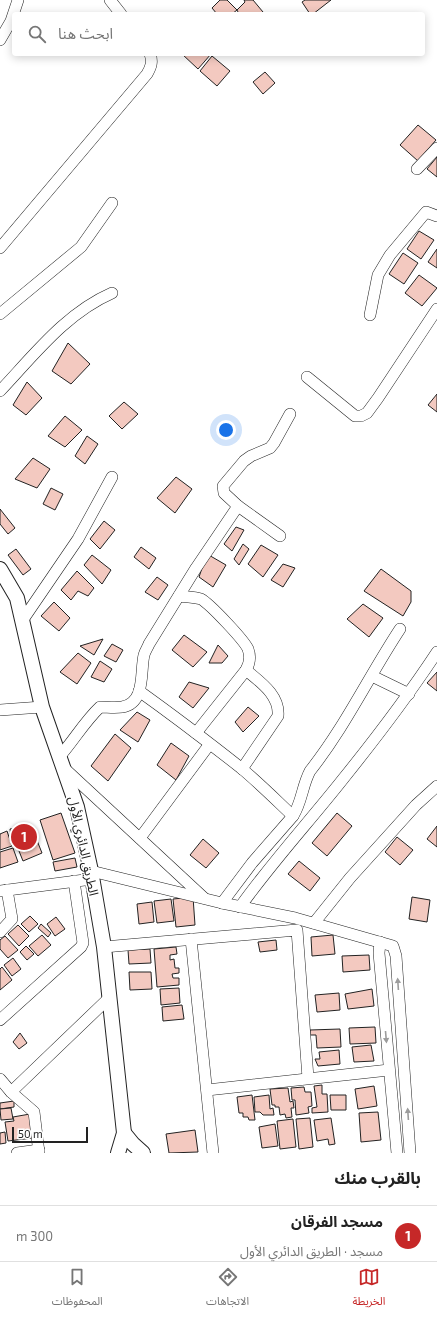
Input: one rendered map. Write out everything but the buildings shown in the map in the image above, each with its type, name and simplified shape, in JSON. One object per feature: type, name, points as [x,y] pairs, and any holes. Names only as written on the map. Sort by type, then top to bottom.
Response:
[{"type":"main road","name":"الطريق الدائري الأول","points":[[0,569],[6,585],[17,598],[42,707],[77,807],[104,947],[124,1133]]},
{"type":"main road","points":[[118,1153],[124,1133]]},
{"type":"main road","points":[[124,1133],[142,1153]]},
{"type":"main road","points":[[128,1153],[142,1153]]},
{"type":"street","points":[[14,12],[18,0]]},
{"type":"street","points":[[110,0],[119,12]]},
{"type":"street","points":[[0,40],[12,18]]},
{"type":"street","points":[[0,248],[147,74],[151,67],[151,56]]},
{"type":"street","points":[[417,169],[437,148]]},
{"type":"street","points":[[0,314],[81,247],[112,203]]},
{"type":"street","points":[[370,315],[378,275],[390,255],[426,212],[437,216]]},
{"type":"street","points":[[0,391],[69,320],[90,304],[112,294]]},
{"type":"street","points":[[307,377],[355,416],[361,416],[367,413],[437,309]]},
{"type":"street","points":[[280,536],[224,494],[223,486],[244,461],[251,456],[270,448],[290,414]]},
{"type":"street","points":[[22,621],[78,539],[112,476]]},
{"type":"street","points":[[60,756],[93,713],[100,707],[122,707],[131,704],[136,698],[139,691],[144,655],[149,644],[196,568],[238,506]]},
{"type":"street","points":[[179,596],[199,599],[206,602],[234,631],[247,648],[250,657],[249,665],[246,670],[196,733]]},
{"type":"street","points":[[222,903],[252,863],[293,816],[298,808],[306,778],[310,771],[337,734],[372,676],[385,651],[400,629]]},
{"type":"street","points":[[240,907],[256,884],[343,780],[409,694],[437,652]]},
{"type":"street","points":[[242,768],[278,716],[279,711],[272,695],[265,685],[246,670]]},
{"type":"street","points":[[372,676],[409,694]]},
{"type":"street","points":[[139,691],[242,768],[293,816]]},
{"type":"street","points":[[0,710],[42,707]]},
{"type":"street","points":[[140,838],[209,744]]},
{"type":"street","points":[[65,770],[204,899]]},
{"type":"street","points":[[314,923],[350,878],[416,805],[437,786]]},
{"type":"street","points":[[0,932],[12,919],[3,890],[74,882],[91,875],[295,918],[390,944],[395,950],[410,1153]]},
{"type":"street","points":[[0,1020],[81,947],[83,943],[74,882]]},
{"type":"street","points":[[295,918],[308,1078]]},
{"type":"street","points":[[104,947],[297,930]]},
{"type":"street","points":[[191,939],[213,1153]]},
{"type":"street","points":[[380,942],[379,953],[397,1153]]},
{"type":"street","points":[[11,1092],[109,998]]},
{"type":"street","points":[[207,1090],[389,1070]]},
{"type":"street","points":[[0,1080],[35,1114],[39,1152],[17,1153]]},
{"type":"place","name":"مسجد الفرقان","points":[[24,837]]}]
